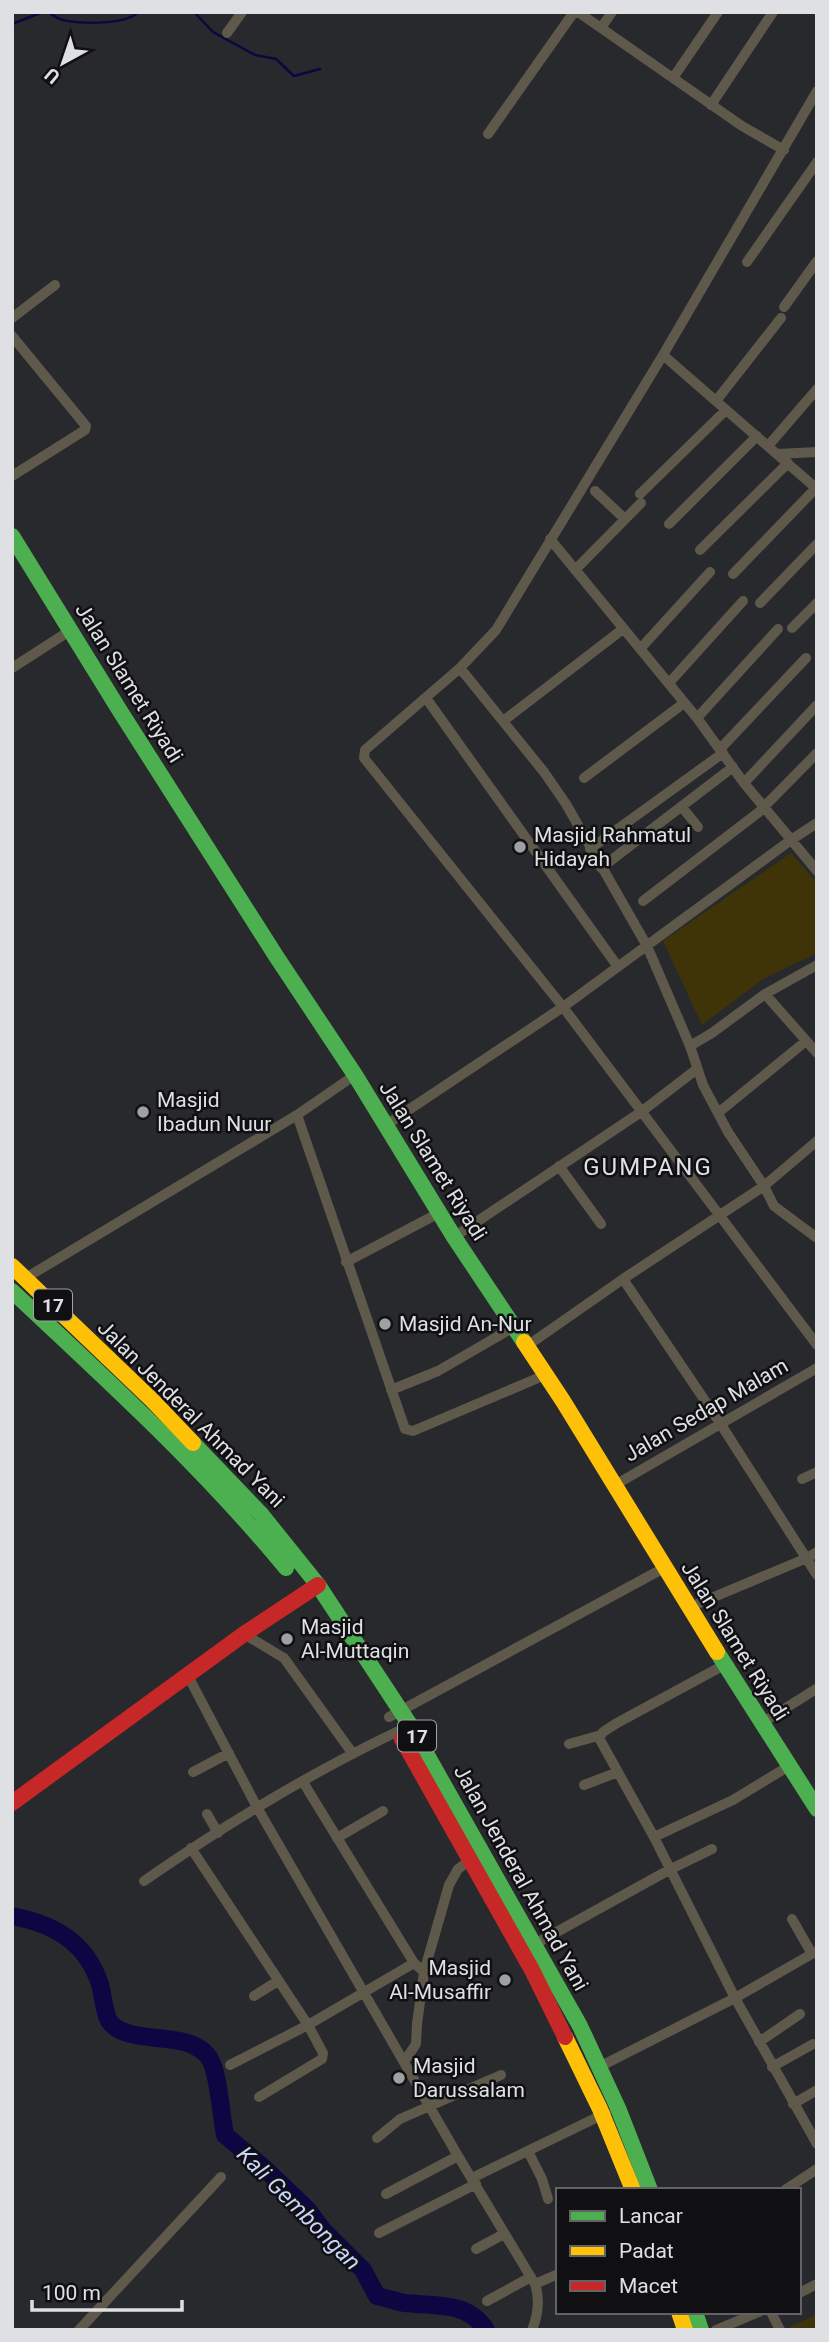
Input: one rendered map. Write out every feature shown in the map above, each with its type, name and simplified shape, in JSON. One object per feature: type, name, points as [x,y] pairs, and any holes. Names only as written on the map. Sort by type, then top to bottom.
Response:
[{"type":"main road","name":"Jalan Slamet Riyadi","points":[[12,536],[257,927],[355,1075],[454,1237],[615,1485],[664,1568],[817,1809]]},
{"type":"main road","name":"Jalan Jenderal Ahmad Yani","points":[[12,1266],[217,1467],[274,1528],[346,1648],[400,1721],[535,1944],[600,2067],[649,2188]]},
{"type":"main road","name":"Jalan Jenderal Ahmad Yani","points":[[13,1292],[205,1475],[312,1588]]},
{"type":"main road","points":[[12,1803],[244,1634],[312,1588]]},
{"type":"main road","name":"Jalan Jenderal Ahmad Yani","points":[[400,1721],[470,1860],[532,1970],[603,2115],[631,2188]]},
{"type":"street","points":[[228,33],[242,12]]},
{"type":"street","points":[[488,134],[576,12],[742,126],[783,150]]},
{"type":"street","points":[[601,28],[612,12]]},
{"type":"street","points":[[673,78],[718,12]]},
{"type":"street","points":[[711,105],[773,12]]},
{"type":"street","points":[[817,91],[663,355],[496,630],[460,668],[365,750],[364,758],[563,1007],[817,1345]]},
{"type":"street","points":[[747,262],[817,162]]},
{"type":"street","points":[[716,401],[783,313],[817,261]]},
{"type":"street","points":[[12,317],[55,285]]},
{"type":"street","points":[[12,336],[86,426],[85,430],[12,476]]},
{"type":"street","points":[[663,355],[817,488],[733,574]]},
{"type":"street","points":[[768,446],[817,389]]},
{"type":"street","points":[[575,570],[625,519],[640,498],[726,410]]},
{"type":"street","points":[[669,524],[757,436]]},
{"type":"street","points":[[777,454],[816,452]]},
{"type":"street","points":[[700,550],[788,463]]},
{"type":"street","points":[[595,491],[625,519]]},
{"type":"street","points":[[550,539],[697,718],[744,783],[817,871]]},
{"type":"street","points":[[760,603],[817,544]]},
{"type":"street","points":[[640,649],[710,572]]},
{"type":"street","points":[[668,683],[743,601]]},
{"type":"street","points":[[792,628],[817,603]]},
{"type":"street","points":[[507,718],[623,629]]},
{"type":"street","points":[[697,718],[778,629]]},
{"type":"street","points":[[12,668],[71,630]]},
{"type":"street","points":[[590,849],[722,751],[813,660]]},
{"type":"street","points":[[460,668],[544,772],[566,804],[647,946],[690,1046],[696,1069],[718,1113],[774,1206],[812,1234],[817,1223]]},
{"type":"street","points":[[426,698],[618,967]]},
{"type":"street","points":[[584,778],[684,703]]},
{"type":"street","points":[[744,783],[817,705]]},
{"type":"street","points":[[643,901],[764,808],[817,753]]},
{"type":"street","points":[[601,868],[733,767]]},
{"type":"street","points":[[682,807],[698,827]]},
{"type":"street","points":[[386,1125],[563,1007],[817,823]]},
{"type":"street","points":[[690,1046],[765,994],[817,965]]},
{"type":"street","points":[[765,994],[817,1054]]},
{"type":"street","points":[[718,1113],[806,1041]]},
{"type":"street","points":[[454,1237],[641,1112],[696,1069]]},
{"type":"street","points":[[13,1292],[25,1278],[297,1115],[355,1075]]},
{"type":"street","points":[[297,1115],[405,1429],[413,1430],[545,1375]]},
{"type":"street","points":[[527,1346],[764,1186],[817,1141]]},
{"type":"street","points":[[559,1166],[601,1224]]},
{"type":"street","points":[[346,1262],[439,1213]]},
{"type":"street","points":[[623,1279],[812,1555],[817,1575]]},
{"type":"street","points":[[391,1390],[439,1371],[514,1327]]},
{"type":"street","name":"Jalan Sedap Malam","points":[[615,1485],[817,1368]]},
{"type":"street","points":[[802,1479],[817,1472]]},
{"type":"street","points":[[690,1607],[812,1555]]},
{"type":"street","points":[[144,1881],[191,1848],[353,1754],[400,1721],[664,1568]]},
{"type":"street","points":[[244,1634],[284,1658],[353,1754]]},
{"type":"street","points":[[569,1744],[601,1735],[617,1723],[726,1664]]},
{"type":"street","points":[[188,1676],[258,1809],[363,1993],[457,2156],[533,2280],[538,2293],[537,2318],[532,2330]]},
{"type":"street","points":[[762,1723],[817,1689]]},
{"type":"street","points":[[601,1735],[600,1741],[654,1838],[735,1998],[817,2144]]},
{"type":"street","points":[[192,1772],[229,1753]]},
{"type":"street","points":[[654,1838],[733,1800],[789,1766]]},
{"type":"street","points":[[584,1785],[618,1772]]},
{"type":"street","points":[[303,1782],[414,1963],[424,1972]]},
{"type":"street","points":[[337,1838],[383,1811]]},
{"type":"street","points":[[207,1814],[218,1833]]},
{"type":"street","points":[[191,1848],[308,2025],[323,2053],[322,2059],[259,2097]]},
{"type":"street","points":[[535,1944],[712,1849]]},
{"type":"street","points":[[404,2062],[416,2044],[416,2024],[424,1972],[452,1877],[470,1860]]},
{"type":"street","points":[[583,2075],[735,1998],[814,1953],[792,1919]]},
{"type":"street","points":[[230,2066],[308,2025],[414,1963]]},
{"type":"street","points":[[254,1996],[278,1981]]},
{"type":"street","points":[[759,2042],[800,2014]]},
{"type":"street","points":[[772,2067],[813,2045]]},
{"type":"street","points":[[377,2138],[390,2125],[429,2105],[501,2075]]},
{"type":"street","points":[[793,2104],[817,2090]]},
{"type":"street","points":[[379,2233],[528,2151],[618,2108]]},
{"type":"street","points":[[528,2151],[542,2179],[548,2199]]},
{"type":"street","points":[[386,2194],[457,2156]]},
{"type":"street","points":[[788,2188],[817,2169]]},
{"type":"street","points":[[79,2330],[221,2177]]},
{"type":"street","points":[[477,2249],[504,2234]]},
{"type":"street","points":[[487,2301],[533,2280],[556,2274]]},
{"type":"street","points":[[801,2292],[817,2284]]},
{"type":"street","points":[[716,2330],[754,2314]]},
{"type":"street","points":[[772,2314],[780,2330]]},
{"type":"shaded area","points":[[791,853],[817,883],[817,953],[763,979],[702,1025],[663,941]]},
{"type":"shaded area","points":[[817,2314],[817,2330],[785,2330]]},
{"type":"waterway","points":[[12,24],[43,12]]},
{"type":"waterway","points":[[48,12],[63,20],[91,23],[124,19],[138,12]]},
{"type":"waterway","points":[[194,12],[213,32],[255,55],[276,59],[294,76],[320,69]]},
{"type":"waterway","name":"Kali Gembongan","points":[[12,1916],[55,1930],[77,1946],[94,1969],[107,2017],[118,2029],[145,2037],[176,2040],[202,2050],[214,2068],[225,2135],[307,2209],[322,2229],[363,2270],[377,2296],[404,2303],[438,2305],[460,2310],[470,2314],[486,2330]]},
{"type":"traffic: fast","points":[[12,536],[120,711],[355,1075],[454,1237],[524,1342]]},
{"type":"traffic: fast","points":[[12,1291],[188,1459],[286,1568]]},
{"type":"traffic: fast","points":[[193,1443],[261,1514],[318,1585],[410,1725],[580,2026],[618,2108],[649,2188]]},
{"type":"traffic: fast","points":[[717,1652],[817,1809]]},
{"type":"traffic: fast","points":[[696,2314],[701,2330]]},
{"type":"traffic: slow","points":[[12,1266],[193,1443]]},
{"type":"traffic: slow","points":[[524,1342],[717,1652]]},
{"type":"traffic: slow","points":[[565,2037],[600,2109],[632,2188]]},
{"type":"traffic: slow","points":[[680,2314],[685,2330]]},
{"type":"traffic: jam","points":[[12,1803],[244,1634],[318,1585]]},
{"type":"traffic: jam","points":[[402,1739],[532,1970],[565,2037]]},
{"type":"place","name":"Masjid Rahmatul Hidayah","points":[[520,847]]},
{"type":"place","name":"Masjid Ibadun Nuur","points":[[143,1112]]},
{"type":"place","name":"Masjid An-Nur","points":[[385,1324]]},
{"type":"place","name":"Masjid Al-Muttaqin","points":[[287,1639]]},
{"type":"place","name":"Masjid Al-Musaffir","points":[[505,1980]]},
{"type":"place","name":"Masjid Darussalam","points":[[399,2078]]},
{"type":"district","name":"GUMPANG","points":[[648,1167]]}]
